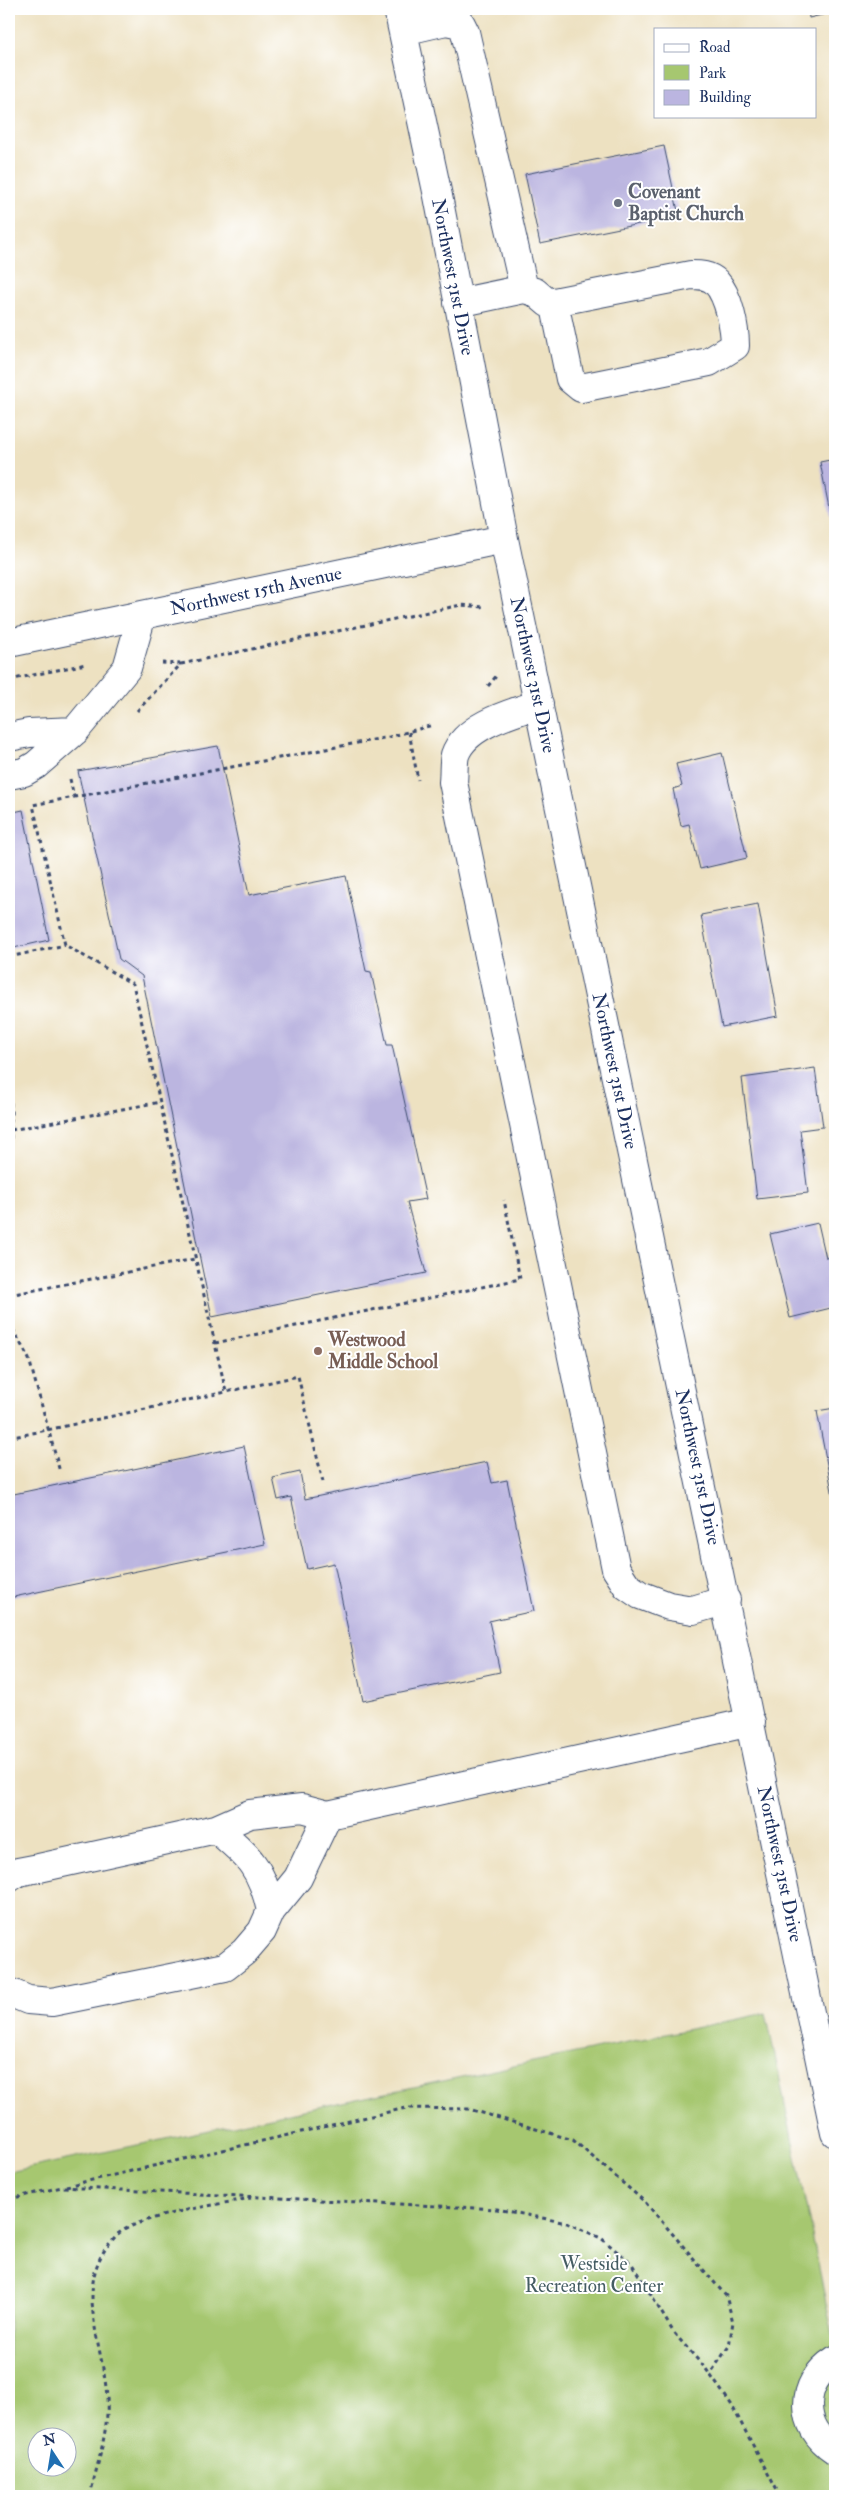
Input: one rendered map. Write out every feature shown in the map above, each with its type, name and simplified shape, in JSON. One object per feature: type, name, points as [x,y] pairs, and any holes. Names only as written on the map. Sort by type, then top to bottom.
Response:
[{"type":"street","points":[[400,20],[446,21],[461,24],[465,32],[524,289]]},
{"type":"street","name":"Northwest 31st Drive","points":[[400,20],[504,539],[752,1722],[835,2133]]},
{"type":"street","points":[[458,303],[524,289],[535,292],[548,303],[691,275],[704,275],[717,282],[726,301],[734,322],[735,346],[709,362],[580,388],[570,379],[554,302]]},
{"type":"street","name":"Northwest 15th Avenue","points":[[9,643],[504,539]]},
{"type":"street","points":[[9,775],[24,772],[36,764],[75,731],[127,668],[142,615]]},
{"type":"street","points":[[539,704],[498,718],[473,730],[456,754],[453,782],[612,1550],[616,1569],[627,1586],[640,1595],[669,1606],[693,1610],[726,1600]]},
{"type":"street","points":[[9,737],[29,733],[75,731]]},
{"type":"street","points":[[9,1878],[39,1868],[216,1829],[250,1814],[302,1808],[328,1815],[752,1722]]},
{"type":"street","points":[[9,1992],[28,2000],[52,2002],[225,1967],[244,1952],[262,1931],[270,1911],[298,1878],[328,1815]]},
{"type":"street","points":[[216,1829],[244,1852],[259,1873],[266,1886],[270,1911]]},
{"type":"street","points":[[835,2360],[826,2366],[816,2377],[811,2386],[808,2406],[817,2434],[835,2450]]},
{"type":"path","points":[[181,664],[461,605],[487,607]]},
{"type":"path","points":[[483,692],[501,670]]},
{"type":"path","points":[[65,946],[33,805],[409,732],[439,724]]},
{"type":"path","points":[[409,732],[419,781]]},
{"type":"path","points":[[9,957],[65,946],[133,984],[226,1392]]},
{"type":"path","points":[[9,1079],[11,1084],[9,1158]]},
{"type":"path","points":[[11,1130],[160,1102]]},
{"type":"path","points":[[215,1343],[520,1279],[502,1191]]},
{"type":"path","points":[[9,1295],[196,1259]]},
{"type":"path","points":[[9,1322],[29,1359],[50,1429],[60,1472]]},
{"type":"path","points":[[9,1438],[298,1376],[323,1482]]},
{"type":"path","points":[[9,2198],[406,2108],[469,2109],[573,2140],[645,2202],[668,2226],[726,2296],[733,2322],[729,2346],[710,2374]]},
{"type":"path","points":[[62,2187],[497,2209],[568,2223],[601,2238],[632,2264],[674,2333],[710,2374],[731,2404],[780,2496]]},
{"type":"path","points":[[90,2496],[102,2450],[107,2414],[107,2381],[92,2306],[93,2276],[103,2252],[118,2233],[144,2221],[256,2197]]},
{"type":"green space","name":"Westside Recreation Center","points":[[766,2013],[835,2345],[835,2496],[9,2496],[9,2172]]},
{"type":"building","points":[[808,9],[835,9],[835,12],[809,18]]},
{"type":"building","points":[[664,146],[679,216],[540,244],[525,174]]},
{"type":"building","points":[[835,459],[835,517],[831,518],[820,462]]},
{"type":"building","points":[[218,746],[249,895],[346,876],[366,971],[371,972],[387,1045],[392,1045],[426,1199],[407,1202],[426,1273],[212,1317],[142,976],[119,959],[78,771]]},
{"type":"building","points":[[722,753],[747,858],[700,869],[689,824],[681,826],[673,789],[682,786],[676,764]]},
{"type":"building","points":[[23,810],[49,940],[9,949],[9,813]]},
{"type":"building","points":[[758,904],[778,1016],[722,1027],[701,915]]},
{"type":"building","points":[[815,1068],[823,1127],[800,1130],[808,1193],[757,1199],[742,1078]]},
{"type":"building","points":[[818,1223],[826,1258],[835,1256],[835,1307],[790,1318],[770,1234]]},
{"type":"building","points":[[835,1408],[835,1502],[834,1502],[817,1411]]},
{"type":"building","points":[[244,1446],[265,1544],[9,1598],[9,1495]]},
{"type":"building","points":[[487,1462],[492,1483],[507,1480],[534,1611],[489,1621],[500,1672],[363,1701],[334,1563],[307,1569],[291,1497],[278,1500],[273,1478],[300,1472],[305,1499]]},
{"type":"place","name":"Covenant Baptist Church","points":[[618,203]]},
{"type":"place","name":"Westwood Middle School","points":[[318,1351]]}]
